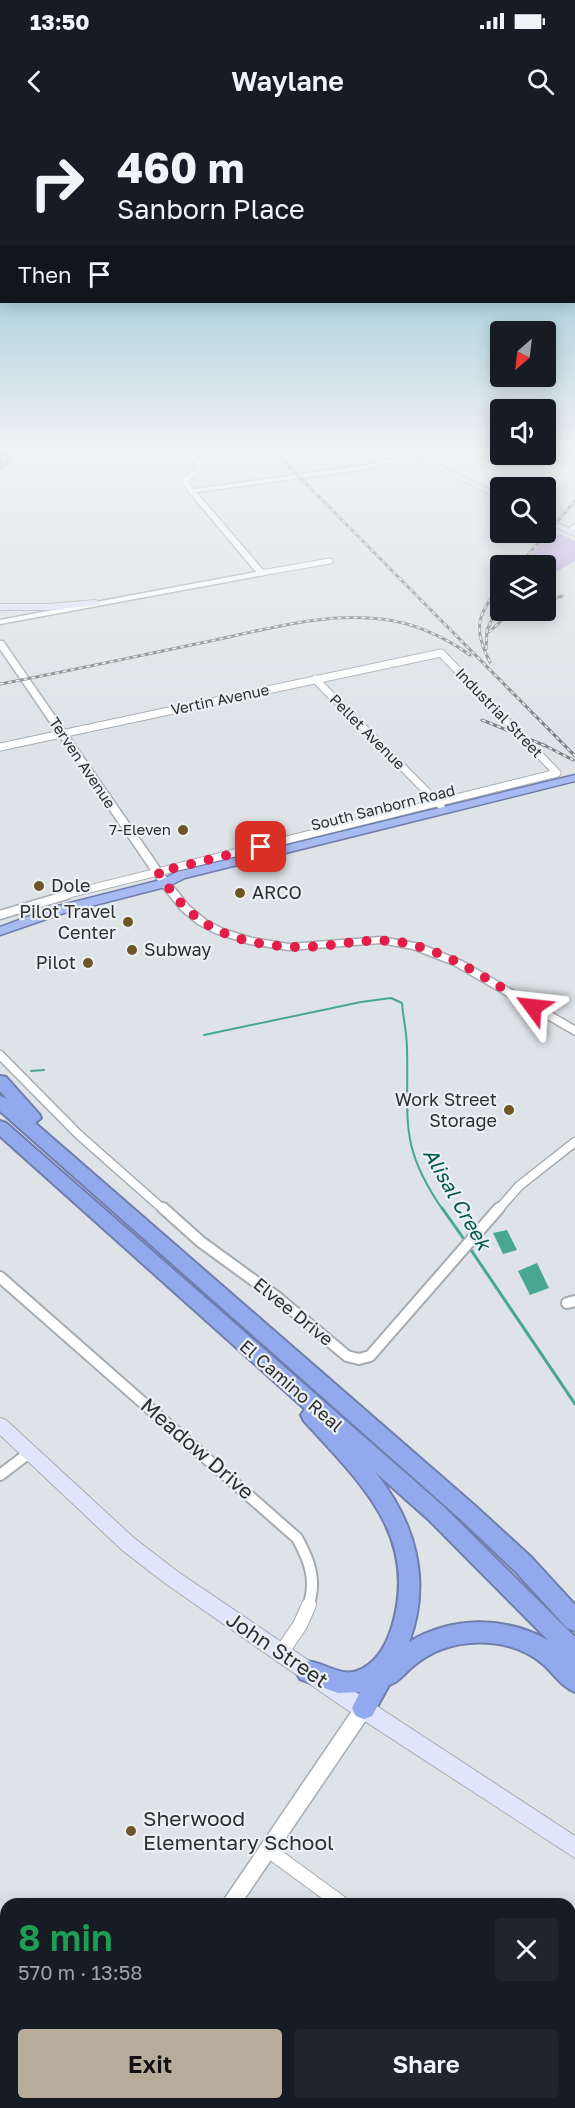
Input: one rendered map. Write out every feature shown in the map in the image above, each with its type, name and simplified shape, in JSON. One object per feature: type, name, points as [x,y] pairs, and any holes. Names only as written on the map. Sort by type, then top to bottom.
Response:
[{"type":"highway","name":"South Sanborn Road","points":[[161,878],[184,885],[575,777]]},
{"type":"highway","name":"South Sanborn Road","points":[[0,930],[161,878],[181,875],[441,806],[501,798],[575,782]]},
{"type":"highway","points":[[0,1081],[45,1132],[61,1155]]},
{"type":"highway","name":"El Camino Real","points":[[0,1102],[466,1511],[523,1564],[575,1622]]},
{"type":"highway","name":"El Camino Real","points":[[0,1127],[436,1513],[530,1605],[575,1653]]},
{"type":"highway","points":[[276,1373],[385,1500],[400,1533],[406,1556],[409,1594],[405,1622],[364,1708]]},
{"type":"highway","points":[[364,1708],[402,1658],[438,1639],[483,1630],[534,1644],[555,1659],[575,1681]]},
{"type":"highway","points":[[308,1671],[340,1684],[354,1684],[375,1673],[392,1653]]},
{"type":"main road","points":[[0,607],[48,607],[96,603]]},
{"type":"main road","name":"John Street","points":[[0,1425],[128,1544],[181,1585],[575,1848]]},
{"type":"street","points":[[237,545],[261,573]]},
{"type":"street","points":[[0,622],[330,561]]},
{"type":"street","name":"Terven Avenue","points":[[0,643],[161,878],[185,908],[202,922],[222,932],[250,941],[289,947],[372,940],[416,946],[458,963],[575,1031]]},
{"type":"street","name":"Vertin Avenue","points":[[0,747],[441,652]]},
{"type":"street","name":"Industrial Street","points":[[441,652],[556,773],[441,806]]},
{"type":"street","name":"Pellet Avenue","points":[[315,680],[441,806]]},
{"type":"street","points":[[0,915],[54,898],[161,878]]},
{"type":"street","name":"Elvee Drive","points":[[0,1055],[79,1135],[201,1242],[278,1298],[347,1356],[359,1359],[370,1356],[519,1186],[575,1142]]},
{"type":"street","name":"Meadow Drive","points":[[0,1277],[297,1538],[311,1565],[312,1594],[305,1617],[281,1653]]},
{"type":"street","points":[[0,1475],[29,1453]]},
{"type":"street","points":[[234,1898],[364,1708]]},
{"type":"street","points":[[267,1849],[334,1898]]},
{"type":"shaded area","points":[[540,545],[575,545],[575,561],[556,572],[556,555],[531,555]]},
{"type":"shaded area","points":[[507,1230],[517,1250],[503,1254],[493,1233]]},
{"type":"shaded area","points":[[537,1263],[549,1288],[530,1295],[518,1271]]},
{"type":"waterway","name":"Alisal Creek","points":[[204,1035],[361,1002],[391,998],[402,1003],[407,1043],[407,1114],[412,1149],[419,1168],[443,1210]]},
{"type":"waterway","name":"Alisal Creek","points":[[31,1071],[44,1070]]},
{"type":"waterway","name":"Alisal Creek","points":[[442,1208],[466,1242]]},
{"type":"waterway","name":"Alisal Creek","points":[[469,1247],[575,1404]]},
{"type":"railway","points":[[367,545],[575,756]]},
{"type":"railway","points":[[528,555],[537,545]]},
{"type":"railway","points":[[556,598],[562,596]]},
{"type":"railway","points":[[490,600],[480,621],[480,630],[484,650],[490,662]]},
{"type":"railway","points":[[0,684],[271,628],[338,618],[382,619],[417,627],[439,636],[470,655]]},
{"type":"railway","points":[[486,649],[487,630],[491,621]]},
{"type":"railway","points":[[489,632],[501,621]]},
{"type":"railway","points":[[482,720],[546,746],[573,760]]},
{"type":"place","name":"7-Eleven","points":[[183,830]]},
{"type":"place","name":"Dole","points":[[39,886]]},
{"type":"place","name":"ARCO","points":[[240,893]]},
{"type":"place","name":"Pilot Travel Center","points":[[128,922]]},
{"type":"place","name":"Subway","points":[[132,950]]},
{"type":"place","name":"Pilot","points":[[88,963]]},
{"type":"place","name":"Work Street Storage","points":[[509,1110]]},
{"type":"place","name":"Sherwood Elementary School","points":[[131,1831]]},
{"type":"route","points":[[261,847],[158,872],[185,908],[202,922],[222,932],[250,941],[289,947],[381,940],[416,946],[431,950],[458,963],[533,1007]]}]
